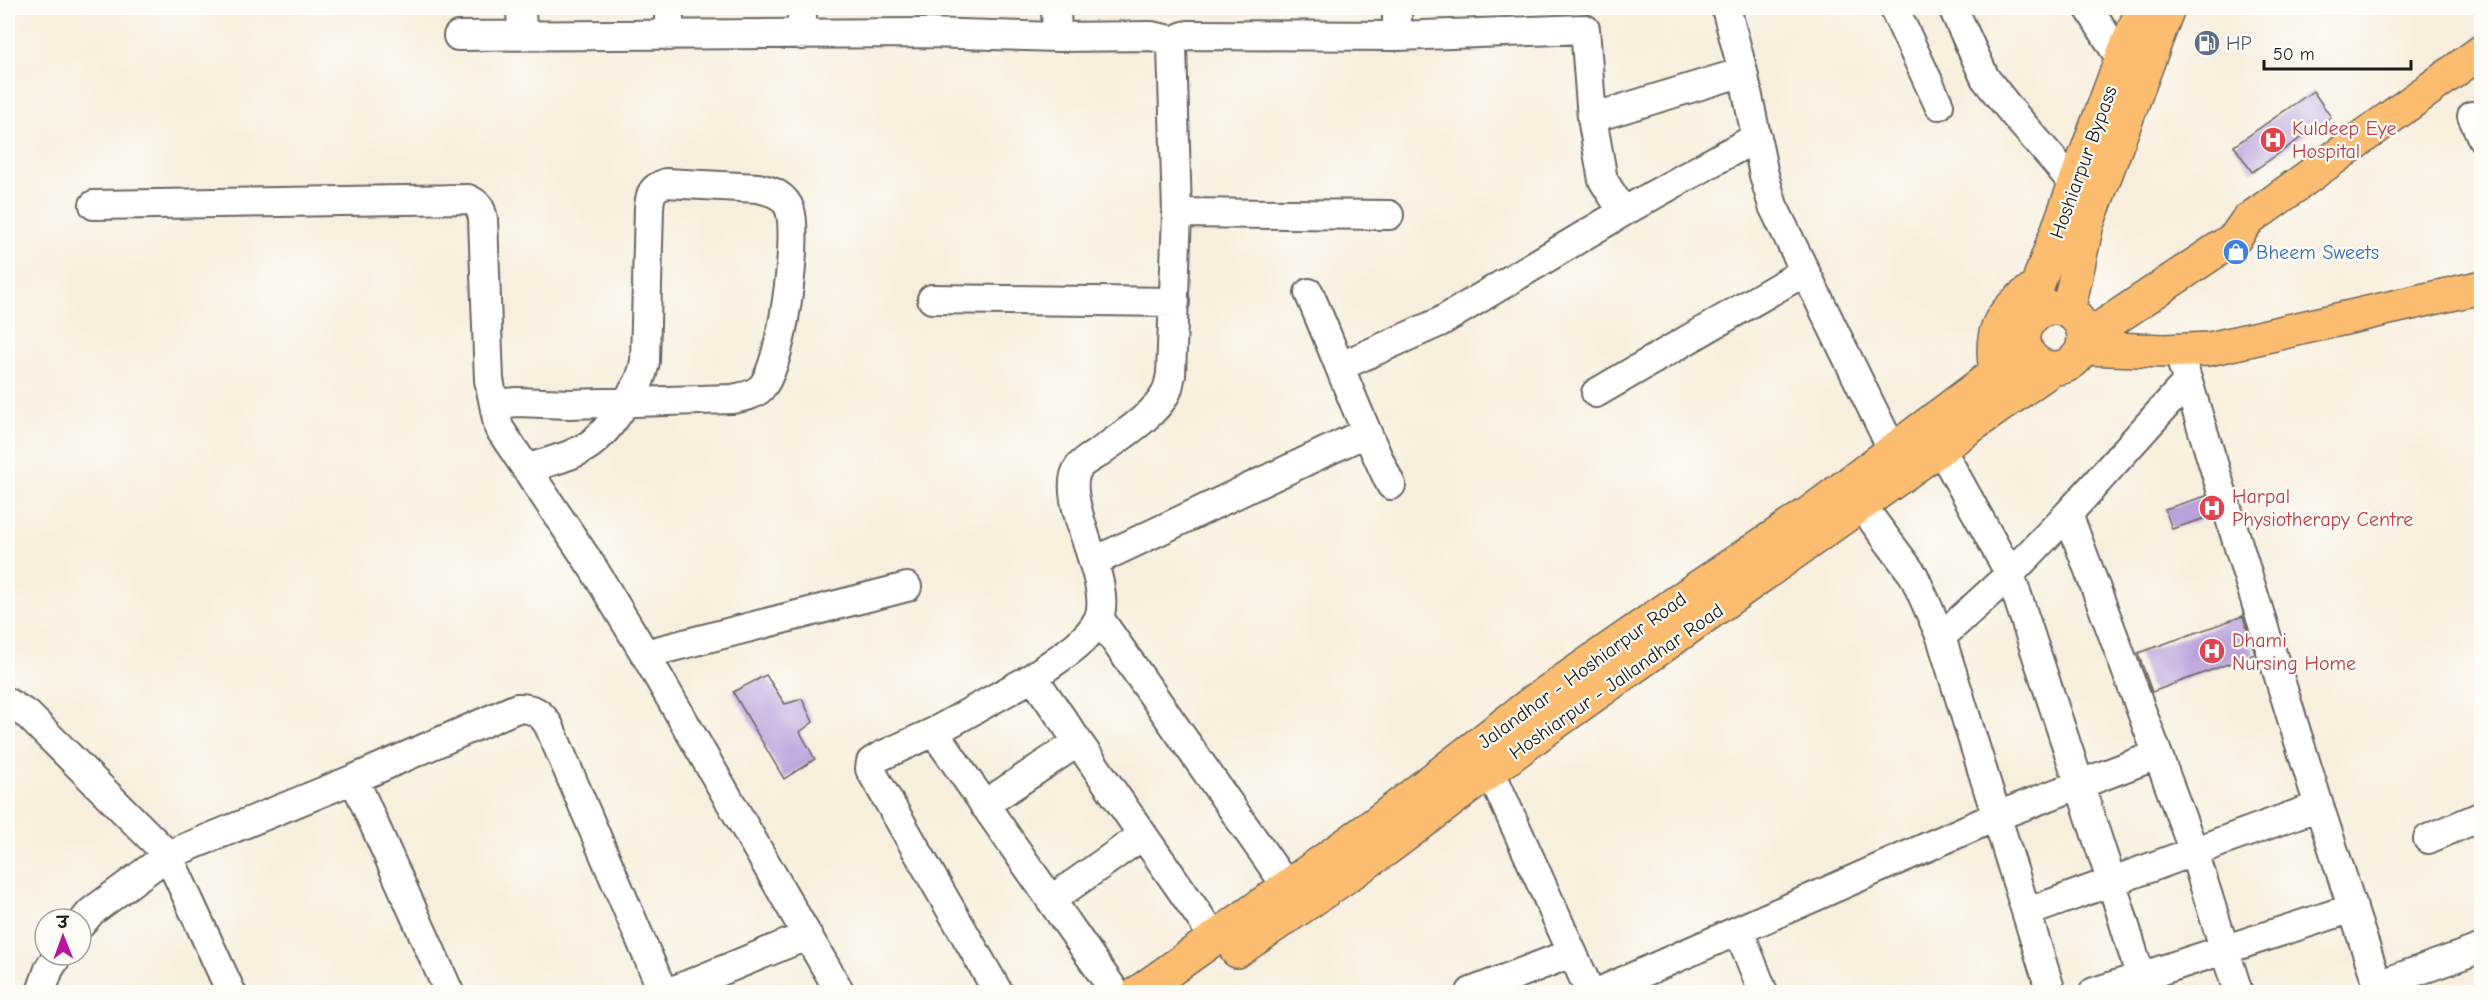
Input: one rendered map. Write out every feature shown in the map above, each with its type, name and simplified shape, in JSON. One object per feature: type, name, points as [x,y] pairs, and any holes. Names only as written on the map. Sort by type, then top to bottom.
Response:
[{"type":"main road","name":"Hoshiarpur Bypass","points":[[2027,333],[2037,286],[2142,8]]},
{"type":"main road","points":[[2073,342],[2087,225],[2168,8]]},
{"type":"main road","name":"Hoshiarpur - Jallandhar Road","points":[[1179,993],[1294,897],[1385,850],[1490,770],[1941,449],[2213,230],[2234,222],[2247,221],[2481,51]]},
{"type":"main road","points":[[1996,372],[1993,354],[1996,329],[2002,316],[2037,286]]},
{"type":"main road","points":[[2073,342],[2055,308],[2046,309],[2027,333],[2035,362],[2073,342],[2189,360],[2481,287]]},
{"type":"main road","name":"Jalandhar - Hoshiarpur Road","points":[[1139,993],[1216,940],[1294,897],[1375,824],[1533,702],[1811,512],[1996,372],[2027,333]]},
{"type":"street","points":[[669,8],[669,36]]},
{"type":"street","points":[[1056,8],[1057,37]]},
{"type":"street","points":[[1397,8],[1397,36]]},
{"type":"street","points":[[1726,8],[1743,72],[1768,192],[1804,272],[1893,451]]},
{"type":"street","points":[[1894,8],[1939,105]]},
{"type":"street","points":[[1953,8],[1985,78],[2075,185]]},
{"type":"street","points":[[2089,8],[2121,60]]},
{"type":"street","points":[[998,993],[870,769],[871,762],[934,732],[1033,677],[1086,636],[1099,618],[1101,599],[1076,502],[1075,480],[1078,467],[1135,426],[1166,394],[1171,375],[1177,213],[1172,46],[1175,41],[1181,36],[1188,35],[1397,36],[1586,13],[1592,118],[1603,180],[1623,212]]},
{"type":"street","points":[[458,36],[522,21],[669,36],[802,21],[927,20],[1057,37],[1151,36],[1175,41]]},
{"type":"street","points":[[1592,118],[1743,72]]},
{"type":"street","points":[[1341,366],[1440,322],[1623,212],[1757,137]]},
{"type":"street","points":[[497,419],[499,410],[507,403],[626,403],[732,399],[748,396],[761,388],[776,359],[791,271],[793,230],[790,210],[784,198],[772,191],[758,188],[666,183],[654,187],[650,195],[649,208],[645,361],[641,382],[626,403],[608,429],[589,448],[526,469]]},
{"type":"street","points":[[94,205],[468,199],[476,202],[483,219],[489,381],[499,428],[593,568],[645,654],[840,993]]},
{"type":"street","points":[[1177,213],[1389,215]]},
{"type":"street","points":[[1596,393],[1804,272]]},
{"type":"street","points":[[1309,293],[1341,366],[1365,433],[1391,485]]},
{"type":"street","points":[[932,299],[1175,302]]},
{"type":"street","points":[[1941,637],[2010,574],[2068,514],[2189,360]]},
{"type":"street","points":[[2189,360],[2319,806],[2379,989],[2481,948]]},
{"type":"street","points":[[1093,562],[1365,433]]},
{"type":"street","points":[[1941,449],[2010,574],[2111,880],[2143,985]]},
{"type":"street","points":[[1862,506],[1914,576],[1941,637],[2028,912],[2051,993]]},
{"type":"street","points":[[2068,514],[2194,852],[2238,993]]},
{"type":"street","points":[[645,654],[907,587]]},
{"type":"street","points":[[1099,618],[1294,897]]},
{"type":"street","points":[[1033,677],[1216,940]]},
{"type":"street","points":[[8,703],[28,715],[168,855],[231,993]]},
{"type":"street","points":[[93,911],[168,855],[354,779],[517,708],[531,708],[543,715],[549,726],[663,993]]},
{"type":"street","points":[[934,732],[1115,993]]},
{"type":"street","points":[[984,805],[1078,742]]},
{"type":"street","points":[[1599,993],[1997,816],[2157,755]]},
{"type":"street","points":[[1490,770],[1590,993]]},
{"type":"street","points":[[354,779],[449,993]]},
{"type":"street","points":[[2028,912],[2319,806]]},
{"type":"street","points":[[2428,839],[2481,816]]},
{"type":"street","points":[[1051,900],[1143,835]]},
{"type":"street","points":[[2094,993],[2143,985],[2224,949],[2353,908]]},
{"type":"street","points":[[1739,931],[1763,993]]},
{"type":"street","points":[[670,993],[806,936]]},
{"type":"street","points":[[1471,993],[1572,953]]},
{"type":"street","points":[[41,993],[50,967]]},
{"type":"building","points":[[2313,91],[2331,117],[2252,172],[2234,146]]},
{"type":"building","points":[[2206,496],[2212,516],[2172,529],[2165,509]]},
{"type":"building","points":[[2243,616],[2255,654],[2152,692],[2138,653]]},
{"type":"building","points":[[766,675],[785,704],[802,699],[813,722],[800,732],[815,759],[784,779],[733,692]]},
{"type":"place","name":"HP","points":[[2207,43]]},
{"type":"place","name":"Kuldeep Eye Hospital","points":[[2273,140]]},
{"type":"place","name":"Bheem Sweets","points":[[2236,252]]},
{"type":"place","name":"Harpal Physiotherapy Centre","points":[[2212,508]]},
{"type":"place","name":"Dhami Nursing Home","points":[[2212,651]]}]
